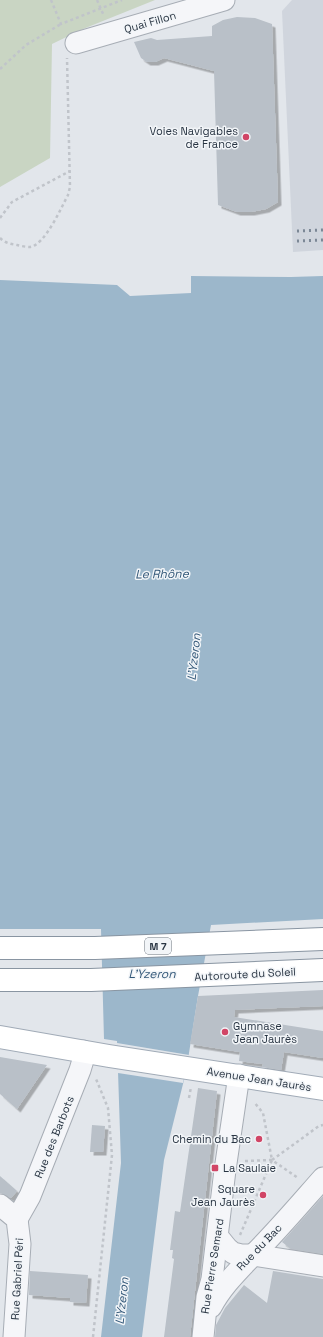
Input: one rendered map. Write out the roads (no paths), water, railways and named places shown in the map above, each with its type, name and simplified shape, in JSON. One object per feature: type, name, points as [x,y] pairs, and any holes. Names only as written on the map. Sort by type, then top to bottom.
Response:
[{"type":"main road","name":"M 7","points":[[0,948],[95,948],[323,938]]},
{"type":"main road","name":"Autoroute du Soleil","points":[[0,980],[91,980],[323,970]]},
{"type":"main road","name":"Avenue Jean Jaurès","points":[[0,1037],[109,1056],[323,1089]]},
{"type":"street","name":"Quai Fillon","points":[[76,43],[224,0]]},
{"type":"street","name":"Rue des Barbots","points":[[17,1220],[30,1196],[80,1070],[83,1060],[83,1051]]},
{"type":"street","name":"Rue Pierre Semard","points":[[203,1329],[207,1296],[212,1279],[218,1237],[225,1170],[239,1075]]},
{"type":"street","name":"Rue du Bac","points":[[203,1329],[215,1299],[235,1272],[254,1255],[323,1178]]},
{"type":"street","points":[[0,1205],[17,1220]]},
{"type":"street","name":"Rue Gabriel Péri","points":[[14,1337],[20,1244],[17,1220]]},
{"type":"street","points":[[218,1237],[233,1253],[323,1266]]},
{"type":"water","points":[[191,276],[323,276],[323,919],[211,925],[186,1072],[164,1160],[142,1337],[101,1337],[121,1163],[117,1041],[104,1039],[101,929],[0,929],[0,280],[117,285],[130,296],[191,293]]},
{"type":"railway","points":[[297,231],[323,230]]},
{"type":"railway","points":[[297,241],[323,240]]},
{"type":"place","name":"Voies Navigables de France","points":[[246,137]]},
{"type":"place","name":"Gymnase Jean Jaurès","points":[[225,1032]]},
{"type":"place","name":"Chemin du Bac","points":[[259,1139]]},
{"type":"place","name":"La Saulaie","points":[[215,1168]]},
{"type":"place","name":"Square Jean Jaurès","points":[[263,1195]]},
{"type":"water label","name":"Le Rhône","points":[[162,574]]},
{"type":"water label","name":"L'Yzeron","points":[[194,657]]},
{"type":"water label","name":"L'Yzeron","points":[[152,974]]},
{"type":"water label","name":"L'Yzeron","points":[[122,1301]]}]
